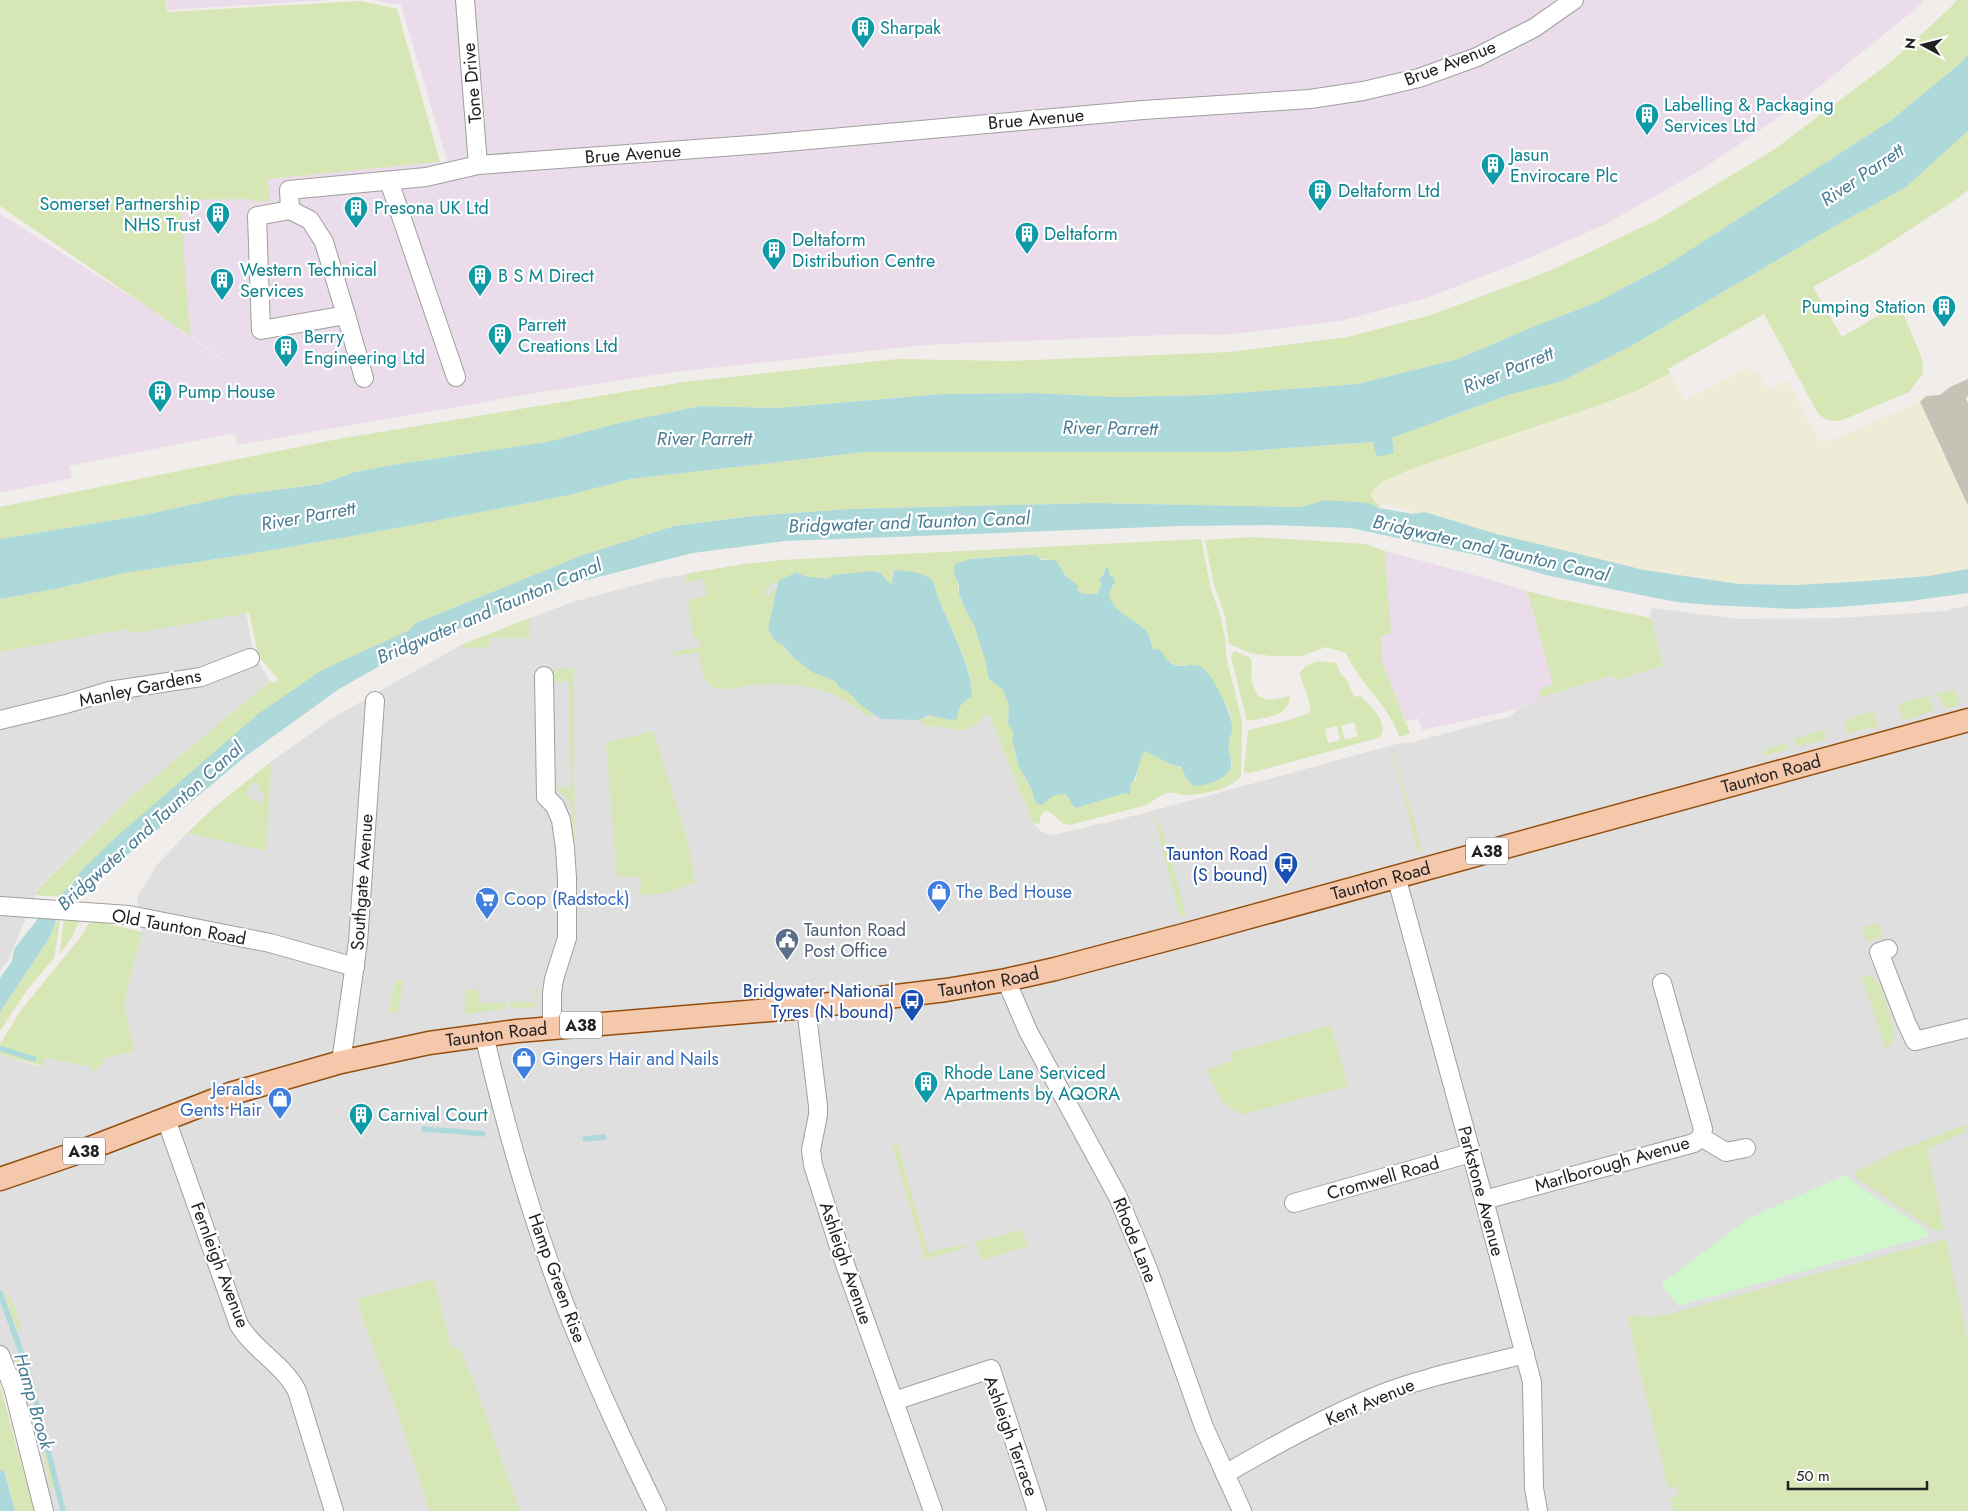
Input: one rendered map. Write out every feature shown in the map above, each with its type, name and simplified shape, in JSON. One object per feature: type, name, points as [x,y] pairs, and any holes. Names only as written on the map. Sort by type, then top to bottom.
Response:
[{"type":"main road","name":"Taunton Road","points":[[0,1179],[85,1150],[232,1093],[341,1062],[400,1048],[484,1035],[552,1028],[806,1007],[946,990],[1006,980],[1161,942],[1968,720]]},
{"type":"street","name":"Tone Drive","points":[[465,0],[478,165]]},
{"type":"street","name":"Brue Avenue","points":[[290,210],[290,190],[426,177],[478,165],[764,144],[1143,110],[1310,100],[1363,91],[1419,78],[1476,57],[1527,32],[1574,0]]},
{"type":"street","points":[[389,181],[456,377]]},
{"type":"street","points":[[346,314],[261,330],[257,216],[290,210],[310,220],[324,242],[346,314],[364,378]]},
{"type":"street","name":"Manley Gardens","points":[[0,720],[66,704],[109,691],[201,677],[250,658]]},
{"type":"street","points":[[544,676],[546,797],[555,806],[561,820],[567,878],[567,938],[554,979],[552,1028]]},
{"type":"street","name":"Southgate Avenue","points":[[341,1062],[355,966],[375,700]]},
{"type":"street","name":"Parkstone Avenue","points":[[1396,876],[1532,1382],[1534,1488],[1538,1511]]},
{"type":"street","name":"Old Taunton Road","points":[[0,906],[128,915],[270,943],[355,966]]},
{"type":"street","points":[[1888,949],[1879,952],[1902,1014],[1915,1041],[1968,1028]]},
{"type":"street","name":"Rhode Lane","points":[[1006,980],[1028,1031],[1118,1197],[1148,1270],[1204,1427],[1242,1511]]},
{"type":"street","name":"Marlborough Avenue","points":[[1484,1200],[1694,1143],[1700,1137],[1703,1129],[1662,983]]},
{"type":"street","name":"Ashleigh Avenue","points":[[806,1007],[818,1106],[811,1156],[840,1250],[933,1511]]},
{"type":"street","name":"Hamp Green Rise","points":[[484,1035],[542,1242],[576,1334],[609,1412],[657,1511]]},
{"type":"street","name":"Fernleigh Avenue","points":[[166,1119],[239,1325],[243,1332],[273,1364],[291,1380],[334,1511]]},
{"type":"street","points":[[1700,1137],[1726,1152],[1746,1148]]},
{"type":"street","name":"Cromwell Road","points":[[1294,1203],[1471,1153]]},
{"type":"street","name":"Kent Avenue","points":[[1225,1474],[1271,1447],[1381,1394],[1432,1378],[1525,1354]]},
{"type":"street","points":[[0,1355],[13,1387],[44,1511]]},
{"type":"street","name":"Ashleigh Terrace","points":[[894,1401],[991,1369],[1037,1511]]},
{"type":"shaded area","points":[[167,0],[329,0],[167,10]]},
{"type":"shaded area","points":[[372,0],[1924,0],[1794,107],[1701,170],[1606,224],[1515,264],[1426,298],[1340,321],[1223,335],[1188,334],[924,345],[674,372],[536,393],[237,445],[235,433],[69,466],[72,478],[0,493],[0,214],[146,306],[224,361],[190,336],[179,200],[245,199],[258,202],[270,201],[268,179],[440,162],[450,170],[401,5]]},
{"type":"shaded area","points":[[1751,366],[1754,372],[1757,371],[1768,390],[1787,380],[1821,444],[1920,402],[1968,506],[1968,569],[1928,576],[1867,581],[1796,585],[1739,584],[1644,570],[1569,552],[1493,533],[1425,512],[1413,514],[1413,510],[1376,503],[1369,494],[1381,482],[1411,469],[1599,405],[1636,391],[1670,373],[1685,401]]},
{"type":"shaded area","points":[[1968,379],[1968,396],[1966,398],[1968,403],[1968,506],[1920,402],[1926,396],[1940,395],[1950,387]]},
{"type":"shaded area","points":[[1385,551],[1527,591],[1556,693],[1518,709],[1422,730],[1418,718],[1406,722],[1382,662],[1381,636],[1391,634]]},
{"type":"shaded area","points":[[871,555],[989,715],[1033,823],[1042,832],[1054,835],[1137,815],[1397,744],[1413,742],[1511,716],[1518,709],[1556,693],[1613,675],[1614,680],[1663,666],[1650,615],[1652,608],[1740,619],[1839,618],[1944,611],[1968,605],[1968,1511],[44,1511],[0,1355],[0,1054],[34,1065],[42,1066],[44,1058],[93,1067],[93,1071],[101,1059],[133,1051],[124,1004],[142,932],[137,898],[156,866],[216,806],[275,759],[334,717],[463,644],[572,602],[659,579],[745,564]]},
{"type":"shaded area","points":[[246,612],[254,656],[270,681],[133,795],[38,888],[8,961],[0,971],[0,644]]},
{"type":"shaded area","points":[[504,956],[505,969],[511,969],[511,956],[544,956],[544,969],[536,989],[537,1002],[510,1002],[510,990],[505,989],[505,1003],[479,1003],[478,990],[465,990],[465,970],[478,970],[478,957]]},
{"type":"green space","points":[[0,0],[166,0],[167,12],[361,1],[397,9],[440,162],[268,179],[270,201],[258,202],[245,199],[180,200],[190,336],[0,206]]},
{"type":"green space","points":[[1957,0],[1968,0],[1968,55],[1890,121],[1665,266],[1597,302],[1458,359],[1357,384],[1209,395],[1117,397],[1032,393],[942,394],[777,408],[701,406],[623,422],[547,442],[392,465],[355,472],[321,484],[231,496],[144,515],[0,539],[0,507],[338,439],[684,382],[898,359],[1007,361],[1231,352],[1348,337],[1431,315],[1552,270],[1655,221],[1775,149],[1892,61]]},
{"type":"green space","points":[[1968,131],[1968,190],[1874,253],[1813,287],[1842,337],[1883,313],[1900,306],[1921,356],[1922,375],[1909,392],[1845,419],[1829,420],[1822,417],[1816,410],[1764,314],[1668,369],[1670,373],[1636,391],[1411,469],[1381,482],[1370,494],[1376,503],[1380,504],[1379,508],[1325,500],[1301,507],[1093,503],[849,509],[753,516],[674,526],[583,555],[416,623],[408,631],[380,644],[258,714],[80,872],[60,897],[35,895],[38,889],[133,795],[270,681],[273,683],[278,679],[259,657],[249,613],[134,633],[126,629],[0,652],[0,599],[124,573],[250,554],[397,528],[565,496],[631,479],[865,452],[1232,452],[1374,442],[1394,453],[1392,438],[1505,396],[1562,381],[1631,346],[1842,222],[1905,188]]},
{"type":"green space","points":[[1252,537],[1365,544],[1385,551],[1391,634],[1381,636],[1382,662],[1410,733],[1399,736],[1388,714],[1358,674],[1346,653],[1326,647],[1302,656],[1271,656],[1250,653],[1229,644],[1225,616],[1214,585],[1205,540]]},
{"type":"green space","points":[[1201,539],[1211,590],[1220,614],[1225,637],[1226,656],[1242,721],[1241,776],[1237,781],[1224,788],[1193,795],[1166,793],[1146,805],[1070,825],[1063,823],[1052,813],[1045,810],[1041,815],[1039,824],[1033,823],[989,715],[984,714],[980,723],[964,730],[927,726],[919,720],[929,717],[957,719],[961,705],[972,697],[972,685],[963,656],[933,581],[901,571],[892,573],[892,586],[879,575],[871,572],[820,578],[797,572],[780,580],[778,583],[774,582],[765,590],[765,595],[768,597],[777,586],[768,629],[775,641],[784,646],[788,653],[800,663],[821,676],[835,681],[840,688],[848,692],[875,715],[867,716],[836,696],[807,687],[768,684],[727,689],[713,687],[706,681],[704,676],[699,652],[675,656],[672,652],[701,647],[699,638],[694,639],[688,605],[690,604],[689,599],[707,595],[704,579],[686,582],[685,574],[782,560]],"holes":[[[1030,555],[1052,560],[1083,594],[1097,594],[1102,583],[1099,579],[1102,577],[1105,569],[1109,570],[1109,575],[1114,585],[1109,593],[1112,604],[1118,611],[1149,635],[1154,650],[1159,650],[1167,660],[1175,665],[1195,665],[1204,669],[1230,712],[1231,737],[1228,743],[1232,763],[1230,770],[1183,770],[1145,751],[1141,756],[1136,780],[1133,781],[1125,793],[1076,808],[1066,793],[1054,795],[1045,803],[1034,799],[1031,788],[1019,767],[1015,751],[1014,734],[1008,724],[1009,706],[1003,689],[989,678],[974,625],[959,594],[955,564],[970,559]]]},
{"type":"green space","points":[[1527,591],[1651,618],[1663,666],[1615,680],[1613,675],[1539,698],[1543,688],[1553,684]]},
{"type":"green space","points":[[530,618],[530,638],[489,638],[489,647],[463,648],[463,644]]},
{"type":"green space","points":[[1234,651],[1249,657],[1252,661],[1251,681],[1258,696],[1268,700],[1290,696],[1286,708],[1268,717],[1247,721],[1231,656]]},
{"type":"green space","points":[[1319,661],[1336,663],[1341,674],[1347,680],[1354,697],[1360,696],[1376,713],[1382,723],[1382,734],[1378,738],[1258,771],[1244,772],[1248,730],[1283,722],[1310,713],[1309,702],[1300,672],[1306,666]],"holes":[[[1354,722],[1358,736],[1345,740],[1341,726]],[[1337,726],[1340,740],[1328,743],[1325,729]]]},
{"type":"green space","points":[[573,668],[575,873],[571,806],[567,797],[555,788],[571,787],[569,682],[553,681],[553,669]]},
{"type":"green space","points":[[1955,690],[1960,705],[1945,709],[1937,693]]},
{"type":"green space","points":[[1928,696],[1934,711],[1903,720],[1898,704]]},
{"type":"green space","points":[[1874,711],[1878,726],[1847,733],[1844,723],[1857,716]]},
{"type":"green space","points":[[1824,730],[1826,739],[1797,747],[1794,739]]},
{"type":"green space","points":[[653,731],[689,846],[695,882],[663,894],[640,895],[641,877],[617,876],[606,743]]},
{"type":"green space","points":[[1785,743],[1787,750],[1764,756],[1762,751]]},
{"type":"green space","points":[[1392,751],[1420,841],[1421,850],[1418,851]]},
{"type":"green space","points":[[268,764],[271,767],[266,851],[187,833],[216,806]],"holes":[[[252,782],[260,786],[258,790],[266,794],[261,803],[245,795]]]},
{"type":"green space","points":[[1154,816],[1163,832],[1181,894],[1186,915],[1180,917]]},
{"type":"green space","points":[[61,915],[64,915],[60,921],[54,958],[27,990],[0,1031],[0,1012],[48,940]]},
{"type":"green space","points":[[68,915],[81,918],[72,937],[60,954],[63,925]]},
{"type":"green space","points":[[91,920],[142,932],[124,1004],[134,1051],[101,1059],[104,1063],[93,1072],[92,1067],[44,1058],[42,1066],[0,1054],[0,1044],[21,1010],[80,938]]},
{"type":"green space","points":[[1878,922],[1882,937],[1867,942],[1862,928]]},
{"type":"green space","points":[[1861,975],[1872,976],[1879,983],[1895,1031],[1893,1043],[1886,1049]]},
{"type":"green space","points":[[396,979],[404,980],[397,1014],[389,1012]]},
{"type":"green space","points":[[536,989],[539,989],[538,999],[534,1007],[510,1009],[510,1002],[536,1002]]},
{"type":"green space","points":[[465,990],[479,990],[479,1003],[505,1003],[505,1009],[465,1014]]},
{"type":"green space","points":[[1331,1025],[1348,1086],[1241,1115],[1222,1102],[1206,1070],[1231,1061],[1230,1053]]},
{"type":"green space","points":[[1968,1124],[1966,1132],[1927,1149],[1944,1230],[1936,1231],[1863,1183],[1853,1172],[1896,1151]]},
{"type":"green space","points":[[897,1143],[928,1253],[965,1244],[966,1248],[925,1259],[892,1145]]},
{"type":"green space","points":[[1845,1175],[1861,1188],[1925,1229],[1930,1234],[1929,1236],[1678,1306],[1661,1284],[1749,1218]]},
{"type":"green space","points":[[1022,1230],[1028,1246],[982,1261],[975,1242]]},
{"type":"green space","points":[[1946,1239],[1968,1343],[1968,1511],[1673,1511],[1670,1498],[1679,1496],[1677,1486],[1668,1488],[1627,1316],[1651,1317],[1665,1315]]},
{"type":"green space","points":[[433,1279],[452,1349],[459,1347],[469,1369],[520,1511],[430,1511],[396,1408],[364,1323],[358,1299]]},
{"type":"green space","points":[[4,1290],[14,1304],[21,1328],[17,1331]]},
{"type":"green space","points":[[21,1357],[30,1388],[26,1389],[14,1359]]},
{"type":"green space","points":[[0,1385],[34,1511],[15,1511],[6,1473],[0,1470]]},
{"type":"green space","points":[[47,1452],[56,1487],[51,1488],[43,1453]]},
{"type":"water","name":"River Parrett","points":[[1968,55],[1968,131],[1905,188],[1842,222],[1631,346],[1562,381],[1505,396],[1392,438],[1394,453],[1377,457],[1373,442],[1232,452],[865,452],[631,479],[565,496],[397,528],[250,554],[124,573],[0,599],[0,539],[144,515],[231,496],[321,484],[355,472],[392,465],[547,442],[623,422],[701,406],[777,408],[942,394],[1032,393],[1117,397],[1209,395],[1357,384],[1458,359],[1597,302],[1665,266],[1890,121]]},
{"type":"water","name":"Bridgwater and Taunton Canal","points":[[1325,500],[1369,503],[1379,508],[1413,514],[1425,512],[1493,533],[1644,570],[1739,584],[1796,585],[1867,581],[1928,576],[1968,569],[1968,593],[1911,601],[1793,609],[1676,602],[1546,575],[1481,556],[1351,528],[1271,525],[1179,526],[785,541],[693,553],[575,583],[430,640],[339,689],[246,756],[90,886],[76,895],[60,914],[48,940],[0,1012],[0,978],[12,961],[14,949],[40,916],[73,883],[80,872],[115,838],[258,714],[322,670],[408,631],[416,623],[583,555],[674,526],[753,516],[849,509],[1093,503],[1301,507]]},
{"type":"water","points":[[1035,555],[1042,560],[1056,560],[1065,575],[1078,586],[1078,590],[1083,594],[1097,594],[1102,584],[1099,579],[1103,576],[1106,567],[1109,569],[1109,575],[1113,577],[1115,582],[1109,593],[1111,600],[1118,610],[1146,631],[1154,650],[1159,649],[1172,664],[1179,666],[1197,665],[1204,669],[1226,705],[1231,721],[1232,729],[1229,751],[1231,765],[1230,770],[1222,778],[1205,785],[1194,786],[1187,779],[1181,767],[1168,763],[1145,751],[1131,784],[1130,795],[1125,793],[1076,808],[1066,794],[1061,794],[1050,798],[1042,805],[1038,804],[1019,767],[1012,739],[1014,734],[1008,724],[1009,706],[1003,690],[989,679],[974,625],[959,594],[959,585],[954,574],[955,564],[970,559]]},
{"type":"water","points":[[894,570],[920,574],[933,581],[963,656],[971,685],[972,697],[961,705],[957,719],[950,720],[928,715],[919,720],[881,719],[862,706],[848,692],[840,688],[835,681],[812,672],[794,658],[784,646],[775,641],[768,629],[778,583],[780,580],[797,572],[804,576],[827,579],[833,575],[872,571],[880,573],[891,585]]},
{"type":"water","points":[[0,1470],[5,1472],[15,1511],[0,1511]]},
{"type":"waterway","points":[[2,1049],[34,1059]]},
{"type":"waterway","points":[[424,1129],[432,1130]]},
{"type":"waterway","points":[[437,1130],[450,1131]]},
{"type":"waterway","points":[[453,1131],[483,1134]]},
{"type":"waterway","points":[[585,1139],[604,1137]]},
{"type":"waterway","name":"Hamp Brook","points":[[0,1293],[29,1374],[63,1511]]},
{"type":"place","name":"Sharpak","points":[[863,49]]},
{"type":"place","name":"Labelling & Packaging Services Ltd","points":[[1647,136]]},
{"type":"place","name":"Jasun Envirocare Plc","points":[[1493,186]]},
{"type":"place","name":"Deltaform Ltd","points":[[1320,212]]},
{"type":"place","name":"Presona UK Ltd","points":[[356,229]]},
{"type":"place","name":"Somerset Partnership NHS Trust","points":[[218,235]]},
{"type":"place","name":"Deltaform","points":[[1027,255]]},
{"type":"place","name":"Deltaform Distribution Centre","points":[[774,271]]},
{"type":"place","name":"B S M Direct","points":[[480,297]]},
{"type":"place","name":"Western Technical Services","points":[[222,301]]},
{"type":"place","name":"Pumping Station","points":[[1944,328]]},
{"type":"place","name":"Parrett Creations Ltd","points":[[500,356]]},
{"type":"place","name":"Berry Engineering Ltd","points":[[286,368]]},
{"type":"place","name":"Pump House","points":[[160,413]]},
{"type":"place","name":"Taunton Road (S bound)","points":[[1286,885]]},
{"type":"place","name":"The Bed House","points":[[939,913]]},
{"type":"place","name":"Coop (Radstock)","points":[[487,920]]},
{"type":"place","name":"Taunton Road Post Office","points":[[787,961]]},
{"type":"place","name":"Bridgwater National Tyres (N bound)","points":[[912,1022]]},
{"type":"place","name":"Gingers Hair and Nails","points":[[524,1080]]},
{"type":"place","name":"Rhode Lane Serviced Apartments by AQORA","points":[[926,1104]]},
{"type":"place","name":"Jeralds Gents Hair","points":[[280,1120]]},
{"type":"place","name":"Carnival Court","points":[[361,1136]]}]
